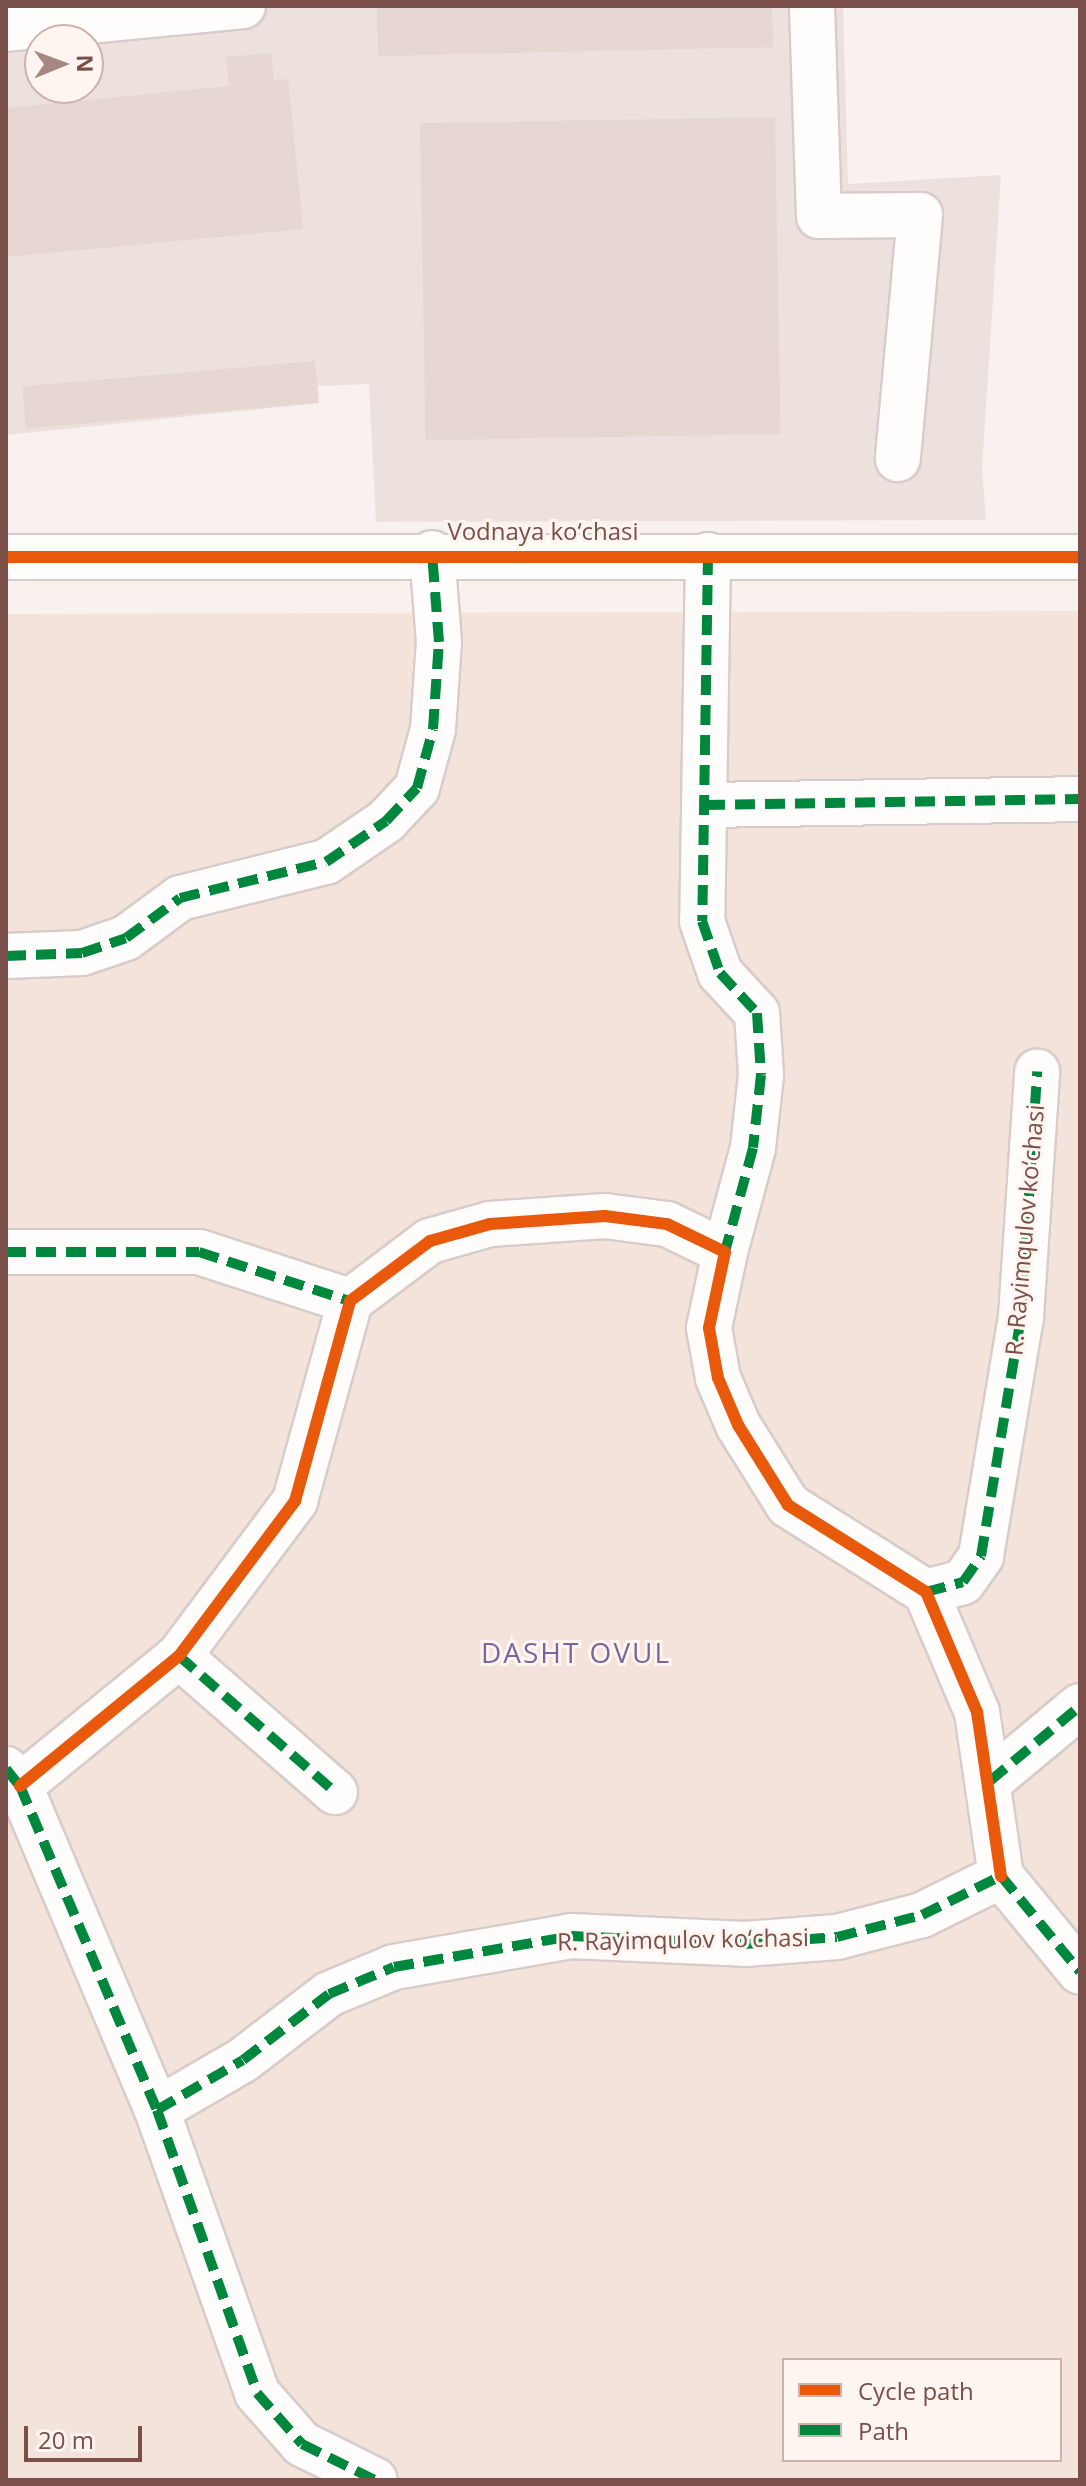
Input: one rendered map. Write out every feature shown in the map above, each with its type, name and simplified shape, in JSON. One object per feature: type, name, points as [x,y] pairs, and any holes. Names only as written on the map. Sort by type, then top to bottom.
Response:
[{"type":"street","points":[[6,29],[243,6]]},
{"type":"street","points":[[812,6],[819,216],[920,215],[898,459]]},
{"type":"street","points":[[6,956],[82,953],[126,938],[180,898],[326,862],[386,821],[417,788],[433,729],[439,642],[432,553]]},
{"type":"street","name":"Vodnaya ko‘chasi","points":[[6,557],[432,553],[1080,557]]},
{"type":"street","points":[[708,555],[702,921],[720,973],[757,1013],[761,1075],[753,1148],[725,1252],[709,1328],[718,1378],[738,1425],[788,1505],[926,1592],[977,1712],[990,1781],[1001,1876],[1080,1972]]},
{"type":"street","points":[[705,805],[1080,799]]},
{"type":"street","name":"R. Rayimqulov ko‘chasi","points":[[926,1592],[963,1582],[981,1556],[1021,1316],[1037,1072]]},
{"type":"street","points":[[375,2480],[302,2444],[257,2393],[157,2110],[13,1778],[179,1656],[295,1501],[350,1301],[430,1241],[490,1224],[605,1216],[667,1224],[725,1252]]},
{"type":"street","points":[[6,1252],[199,1252],[350,1301]]},
{"type":"street","points":[[179,1656],[335,1792]]},
{"type":"street","points":[[990,1781],[1080,1706]]},
{"type":"street","name":"R. Rayimqulov ko‘chasi","points":[[157,2110],[243,2060],[329,1994],[394,1967],[571,1936],[745,1944],[837,1937],[922,1915],[1001,1876]]},
{"type":"shaded area","points":[[6,6],[843,6],[848,184],[1001,175],[982,469],[986,520],[376,522],[369,384],[318,386],[319,403],[6,435]]},
{"type":"shaded area","points":[[1080,611],[1080,2480],[6,2480],[6,614]]},
{"type":"building","points":[[377,6],[772,6],[773,47],[378,56]]},
{"type":"building","points":[[271,53],[274,80],[288,79],[303,229],[6,257],[6,108],[104,104],[104,98],[229,86],[226,57]]},
{"type":"building","points":[[775,117],[781,434],[426,440],[420,123]]},
{"type":"building","points":[[315,361],[319,403],[26,428],[22,387]]},
{"type":"marked path","points":[[6,956],[82,953],[126,938],[180,898],[326,862],[386,821],[417,788],[433,729],[439,642],[432,553]]},
{"type":"marked path","points":[[708,555],[702,921],[720,973],[757,1013],[761,1075],[753,1148],[725,1252]]},
{"type":"marked path","points":[[705,805],[1080,799]]},
{"type":"marked path","points":[[926,1592],[963,1582],[981,1556],[1021,1316],[1037,1072]]},
{"type":"marked path","points":[[6,1252],[199,1252],[350,1301]]},
{"type":"marked path","points":[[179,1656],[335,1792]]},
{"type":"marked path","points":[[990,1781],[1080,1706]]},
{"type":"marked path","points":[[6,1769],[20,1786],[157,2110],[257,2393],[302,2444],[375,2480]]},
{"type":"marked path","points":[[157,2110],[243,2060],[329,1994],[394,1967],[571,1936],[745,1944],[837,1937],[922,1915],[1001,1876],[1080,1972]]},
{"type":"cycle path","points":[[6,557],[1080,557]]},
{"type":"cycle path","points":[[20,1786],[179,1656],[295,1501],[350,1301],[430,1241],[490,1224],[605,1216],[667,1224],[725,1252],[709,1328],[718,1378],[738,1425],[788,1505],[926,1592],[977,1712],[1001,1876]]},
{"type":"district","name":"DASHT ОVUL","points":[[576,1652]]}]
